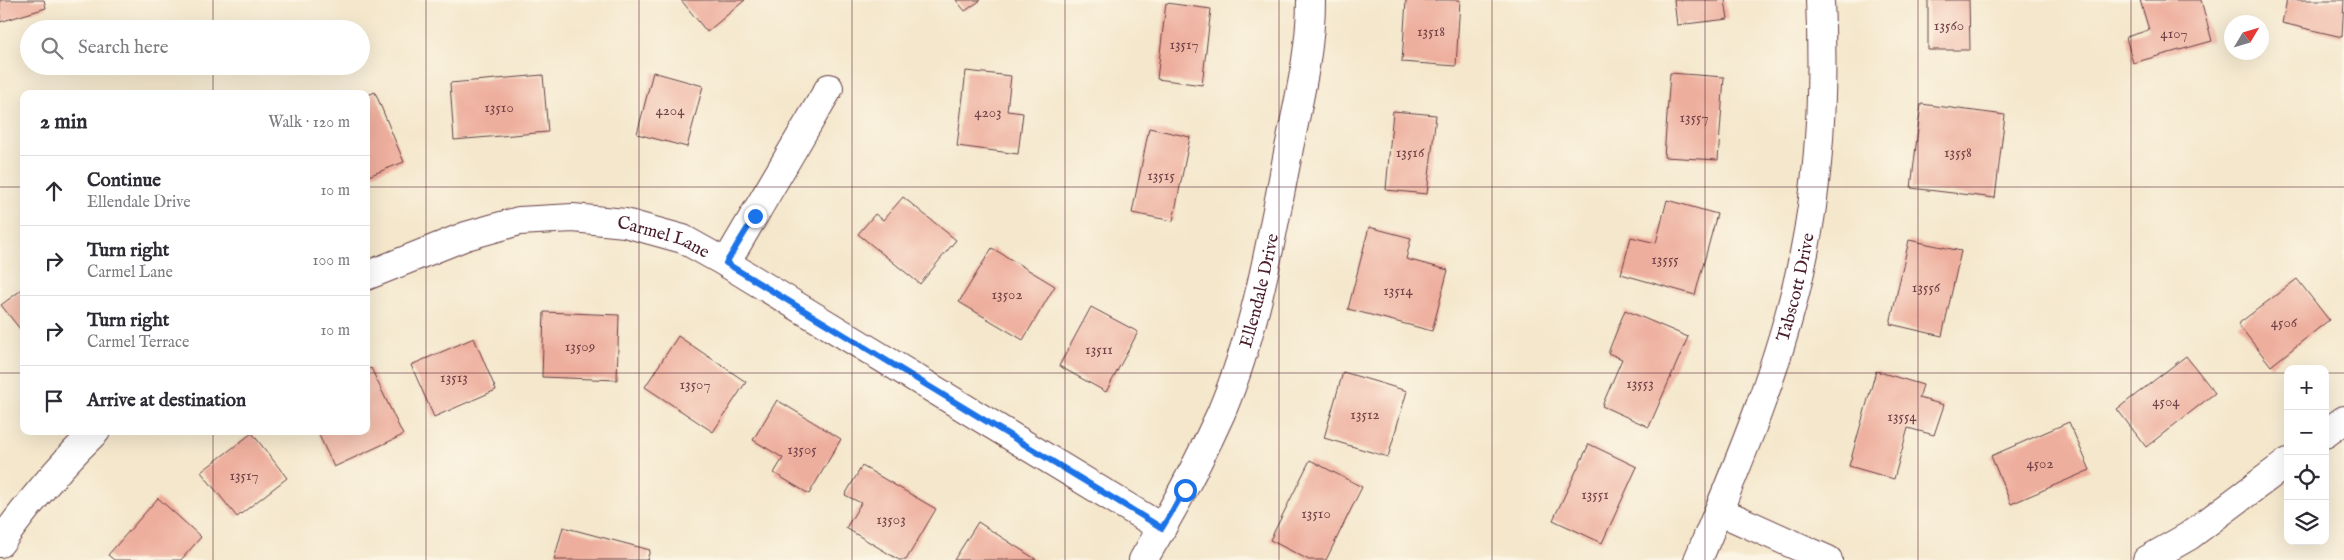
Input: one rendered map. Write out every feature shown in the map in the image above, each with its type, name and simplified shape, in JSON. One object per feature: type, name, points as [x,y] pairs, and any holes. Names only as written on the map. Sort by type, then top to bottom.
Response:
[{"type":"street","name":"Ellendale Drive","points":[[1143,560],[1185,490],[1221,411],[1249,331],[1274,227],[1306,60],[1311,0]]},
{"type":"street","name":"Tabscott Drive","points":[[1698,560],[1749,437],[1780,345],[1804,253],[1818,158],[1823,62],[1820,0]]},
{"type":"street","points":[[726,263],[829,88]]},
{"type":"street","name":"Carmel Lane","points":[[370,274],[466,236],[519,221],[573,218],[625,223],[683,239],[726,263],[1162,528]]},
{"type":"street","points":[[2329,431],[2344,420]]},
{"type":"street","points":[[0,543],[27,506],[92,435]]},
{"type":"street","points":[[2147,560],[2189,536],[2284,465]]},
{"type":"street","points":[[1719,512],[1828,560]]},
{"type":"building","points":[[0,0],[44,0],[46,8],[0,22]]},
{"type":"building","points":[[681,0],[745,0],[707,32]]},
{"type":"building","points":[[956,0],[981,0],[965,11]]},
{"type":"building","points":[[1406,0],[1460,0],[1456,66],[1402,62]]},
{"type":"building","points":[[1674,0],[1725,0],[1728,19],[1677,25]]},
{"type":"building","points":[[1928,0],[1969,0],[1970,50],[1928,50]]},
{"type":"building","points":[[2140,0],[2201,0],[2212,41],[2133,63],[2126,37],[2149,30]]},
{"type":"building","points":[[2287,0],[2344,0],[2342,37],[2282,23]]},
{"type":"building","points":[[1166,3],[1211,9],[1202,85],[1157,79]]},
{"type":"building","points":[[966,71],[1011,76],[1007,111],[1023,113],[1018,154],[957,146]]},
{"type":"building","points":[[653,72],[703,86],[687,147],[637,134]]},
{"type":"building","points":[[1670,73],[1724,77],[1718,160],[1664,157]]},
{"type":"building","points":[[543,75],[548,132],[454,140],[450,83]]},
{"type":"building","points":[[375,92],[404,162],[370,175],[370,94]]},
{"type":"building","points":[[1921,104],[2005,115],[1995,198],[1911,188]]},
{"type":"building","points":[[1393,111],[1436,115],[1427,194],[1386,190]]},
{"type":"building","points":[[1149,128],[1190,137],[1173,221],[1132,213]]},
{"type":"building","points":[[903,197],[956,240],[920,284],[858,234],[875,214],[883,220]]},
{"type":"building","points":[[1667,200],[1717,214],[1695,295],[1621,274],[1631,237],[1656,243]]},
{"type":"building","points":[[1369,227],[1411,238],[1406,259],[1448,270],[1432,331],[1348,309]]},
{"type":"building","points":[[1909,240],[1961,251],[1942,336],[1890,324]]},
{"type":"building","points":[[992,248],[1055,286],[1023,340],[959,302]]},
{"type":"building","points":[[2297,279],[2329,320],[2271,366],[2238,324]]},
{"type":"building","points":[[20,291],[20,329],[1,305]]},
{"type":"building","points":[[1091,307],[1138,332],[1106,392],[1059,366]]},
{"type":"building","points":[[1625,310],[1688,337],[1649,427],[1602,406],[1622,359],[1608,353]]},
{"type":"building","points":[[544,312],[619,315],[617,380],[542,377]]},
{"type":"building","points":[[678,336],[746,382],[713,432],[645,387]]},
{"type":"building","points":[[474,338],[496,390],[434,417],[411,365]]},
{"type":"building","points":[[2186,356],[2215,393],[2146,447],[2117,409]]},
{"type":"building","points":[[370,368],[403,435],[334,467],[319,435],[370,435]]},
{"type":"building","points":[[1876,371],[1923,385],[1919,398],[1944,405],[1934,435],[1908,428],[1894,479],[1849,466]]},
{"type":"building","points":[[1343,372],[1407,391],[1388,457],[1324,438]]},
{"type":"building","points":[[777,400],[841,439],[809,494],[774,473],[783,458],[753,440]]},
{"type":"building","points":[[2069,422],[2090,470],[2011,504],[1991,456]]},
{"type":"building","points":[[249,435],[254,435],[287,478],[237,517],[201,472]]},
{"type":"building","points":[[1589,444],[1637,467],[1602,543],[1553,520]]},
{"type":"building","points":[[1310,460],[1362,487],[1326,560],[1309,560],[1270,540]]},
{"type":"building","points":[[862,466],[936,509],[906,560],[899,560],[846,528],[861,503],[845,495]]},
{"type":"building","points":[[158,498],[201,537],[181,560],[114,560],[108,555]]},
{"type":"building","points":[[978,522],[1037,560],[954,560]]},
{"type":"building","points":[[563,527],[650,550],[647,560],[554,560]]},
{"type":"route","points":[[755,216],[726,263],[1162,528],[1185,490]]}]
